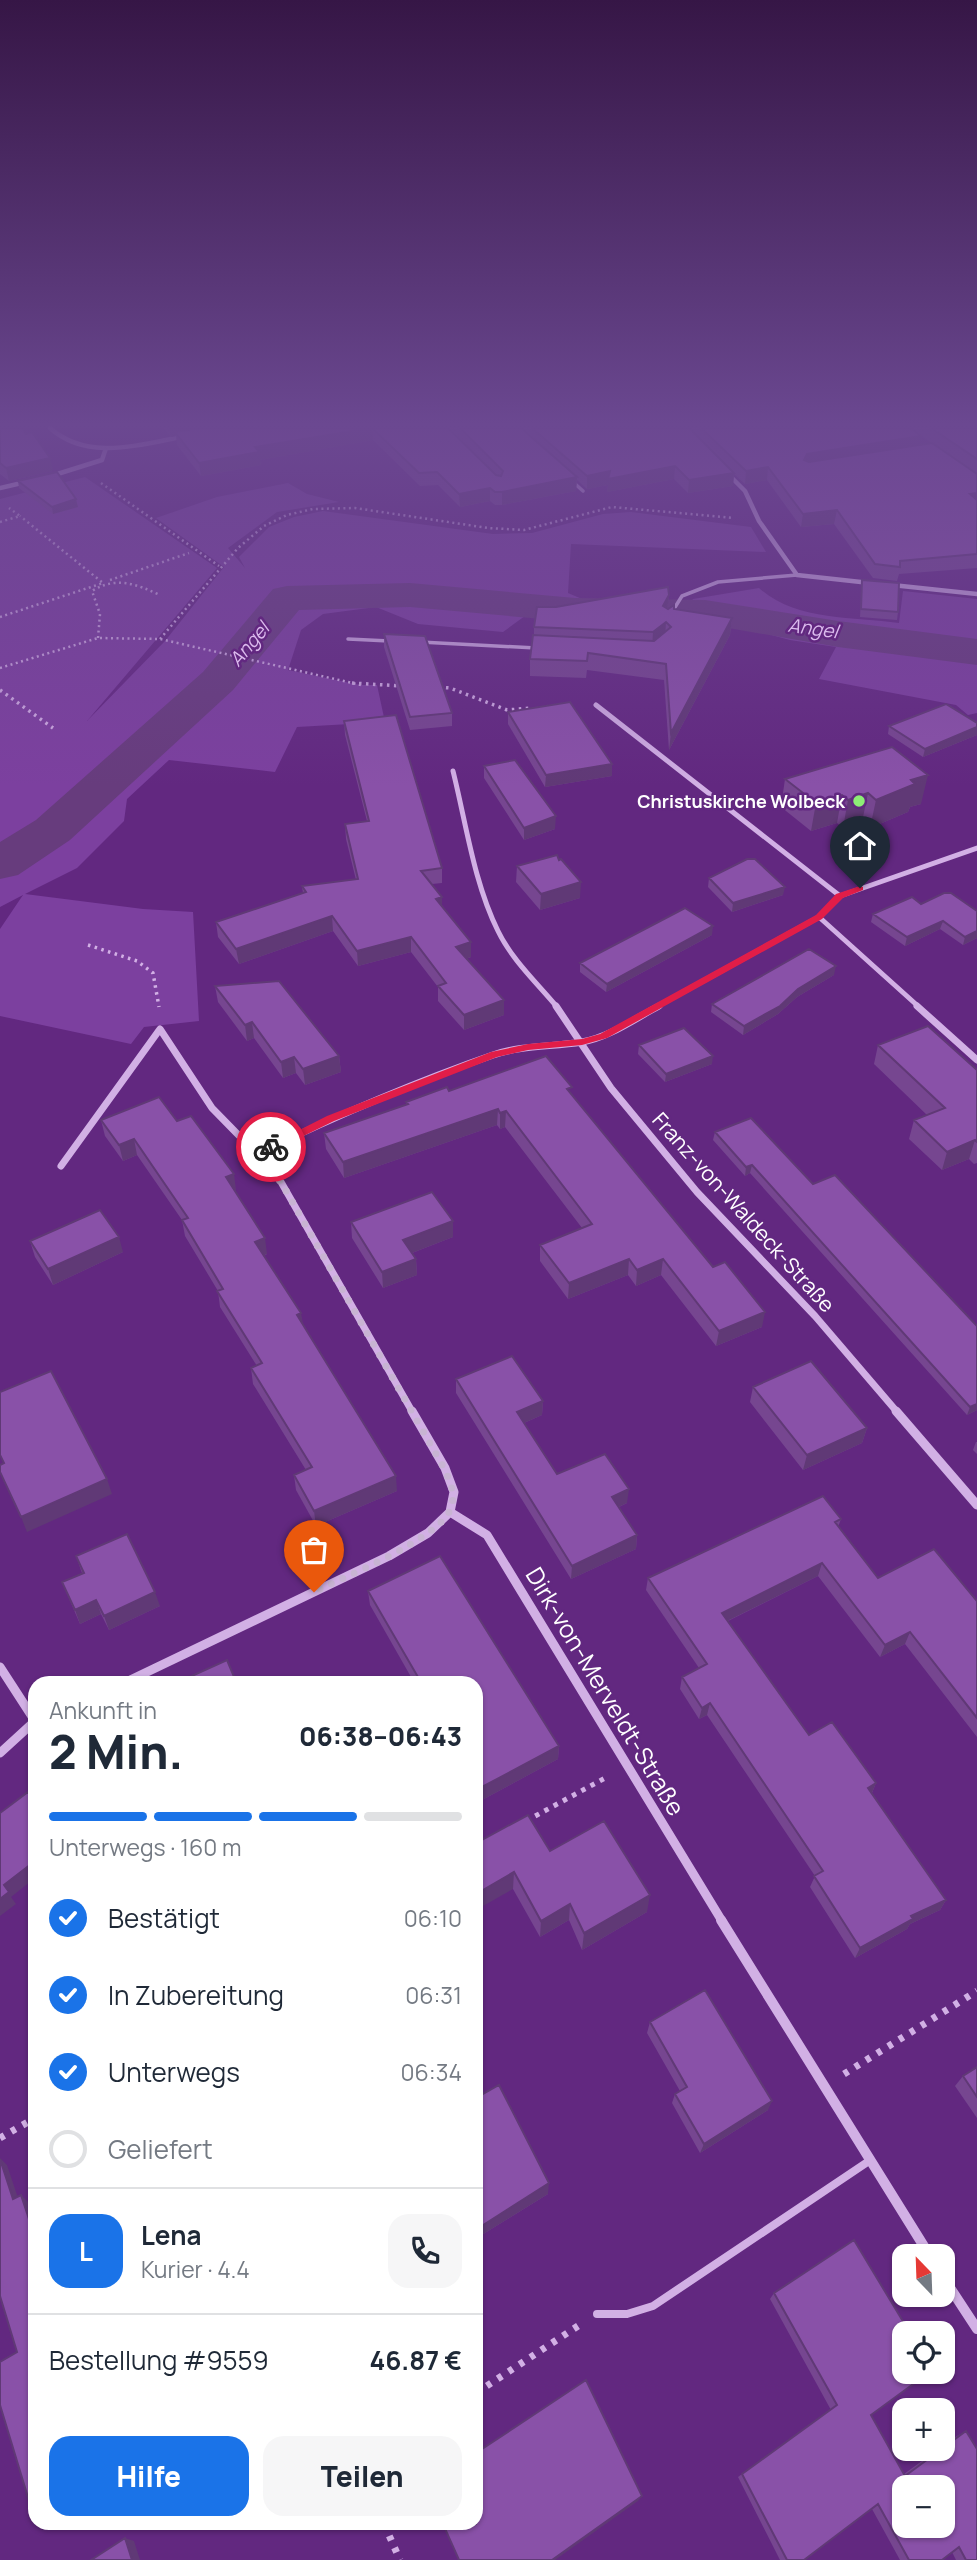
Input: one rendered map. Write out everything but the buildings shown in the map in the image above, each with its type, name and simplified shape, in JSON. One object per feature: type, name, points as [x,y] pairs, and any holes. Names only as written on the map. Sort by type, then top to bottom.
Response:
[{"type":"street","points":[[778,547],[797,576],[876,583]]},
{"type":"street","points":[[890,585],[977,594]]},
{"type":"street","points":[[596,705],[839,896]]},
{"type":"street","name":"Franz-von-Waldeck-Straße","points":[[453,771],[481,884],[497,930],[508,949],[568,1020],[611,1088],[697,1192],[815,1316],[977,1505]]},
{"type":"street","points":[[257,1154],[330,1119],[495,1054],[528,1047],[582,1042],[604,1036],[819,917],[839,896],[977,848]]},
{"type":"street","points":[[819,917],[977,1060]]},
{"type":"street","points":[[61,1166],[160,1029],[212,1108],[281,1182],[444,1468],[454,1492],[450,1511],[428,1533],[389,1556],[139,1676]]},
{"type":"street","name":"Dirk-von-Merveldt-Straße","points":[[450,1511],[487,1535],[626,1767],[922,2244]]},
{"type":"street","points":[[0,1667],[28,1710]]},
{"type":"street","points":[[0,1753],[28,1727]]},
{"type":"street","points":[[956,2297],[977,2329]]},
{"type":"lane","points":[[666,621],[682,596],[718,582],[797,576]]},
{"type":"lane","points":[[348,639],[390,641]]},
{"type":"lane","points":[[417,642],[542,648]]},
{"type":"lane","points":[[597,2314],[627,2314],[653,2306],[869,2161]]},
{"type":"path","points":[[59,547],[103,583]]},
{"type":"path","points":[[193,547],[219,566]]},
{"type":"path","points":[[160,639],[219,566],[240,547]]},
{"type":"path","points":[[0,617],[190,553]]},
{"type":"path","points":[[98,638],[100,614],[92,591],[103,583],[124,580],[160,594]]},
{"type":"path","points":[[0,668],[98,638],[160,639],[180,646],[360,685],[413,687]]},
{"type":"path","points":[[437,687],[450,688],[507,710],[532,708]]},
{"type":"path","points":[[0,690],[52,727]]},
{"type":"path","points":[[88,945],[137,961],[153,973],[158,988],[160,1029]]},
{"type":"path","points":[[522,1823],[626,1767]]},
{"type":"path","points":[[824,2087],[977,1992]]},
{"type":"path","points":[[0,2138],[28,2123]]},
{"type":"path","points":[[483,2388],[597,2314]]},
{"type":"path","points":[[387,2530],[400,2560]]},
{"type":"shaded area","points":[[0,547],[187,547],[217,568],[87,721],[165,641],[224,567],[197,547],[229,547],[245,568],[239,557],[249,547],[571,547],[568,593],[589,602],[403,590],[279,596],[233,654],[251,658],[283,616],[302,605],[378,601],[529,613],[503,632],[418,624],[376,607],[323,614],[301,630],[288,670],[360,685],[377,685],[385,722],[297,727],[275,772],[169,760],[127,799],[124,821],[77,868],[25,894],[143,909],[193,912],[199,1021],[144,1027],[131,1044],[0,1016],[0,929],[23,895],[0,907]]},
{"type":"shaded area","points":[[656,547],[763,547],[766,552]]},
{"type":"shaded area","points":[[759,588],[773,599],[807,612],[899,623],[903,591],[977,599],[977,713],[968,715],[956,705],[819,679],[836,647],[790,640],[745,628],[678,622],[693,599]]},
{"type":"waterway","name":"Angel","points":[[0,864],[53,830],[218,681],[287,598],[410,595],[575,610],[705,612],[838,634],[977,652]]},
{"type":"way so far","points":[[271,1147],[257,1154],[281,1182],[444,1468],[454,1492],[450,1511],[428,1533],[389,1556],[314,1592]]},
{"type":"place","name":"Christuskirche Wolbeck","points":[[859,801]]},
{"type":"route","points":[[271,1147],[330,1119],[495,1054],[528,1047],[582,1042],[604,1036],[819,917],[839,896],[860,888]]}]
